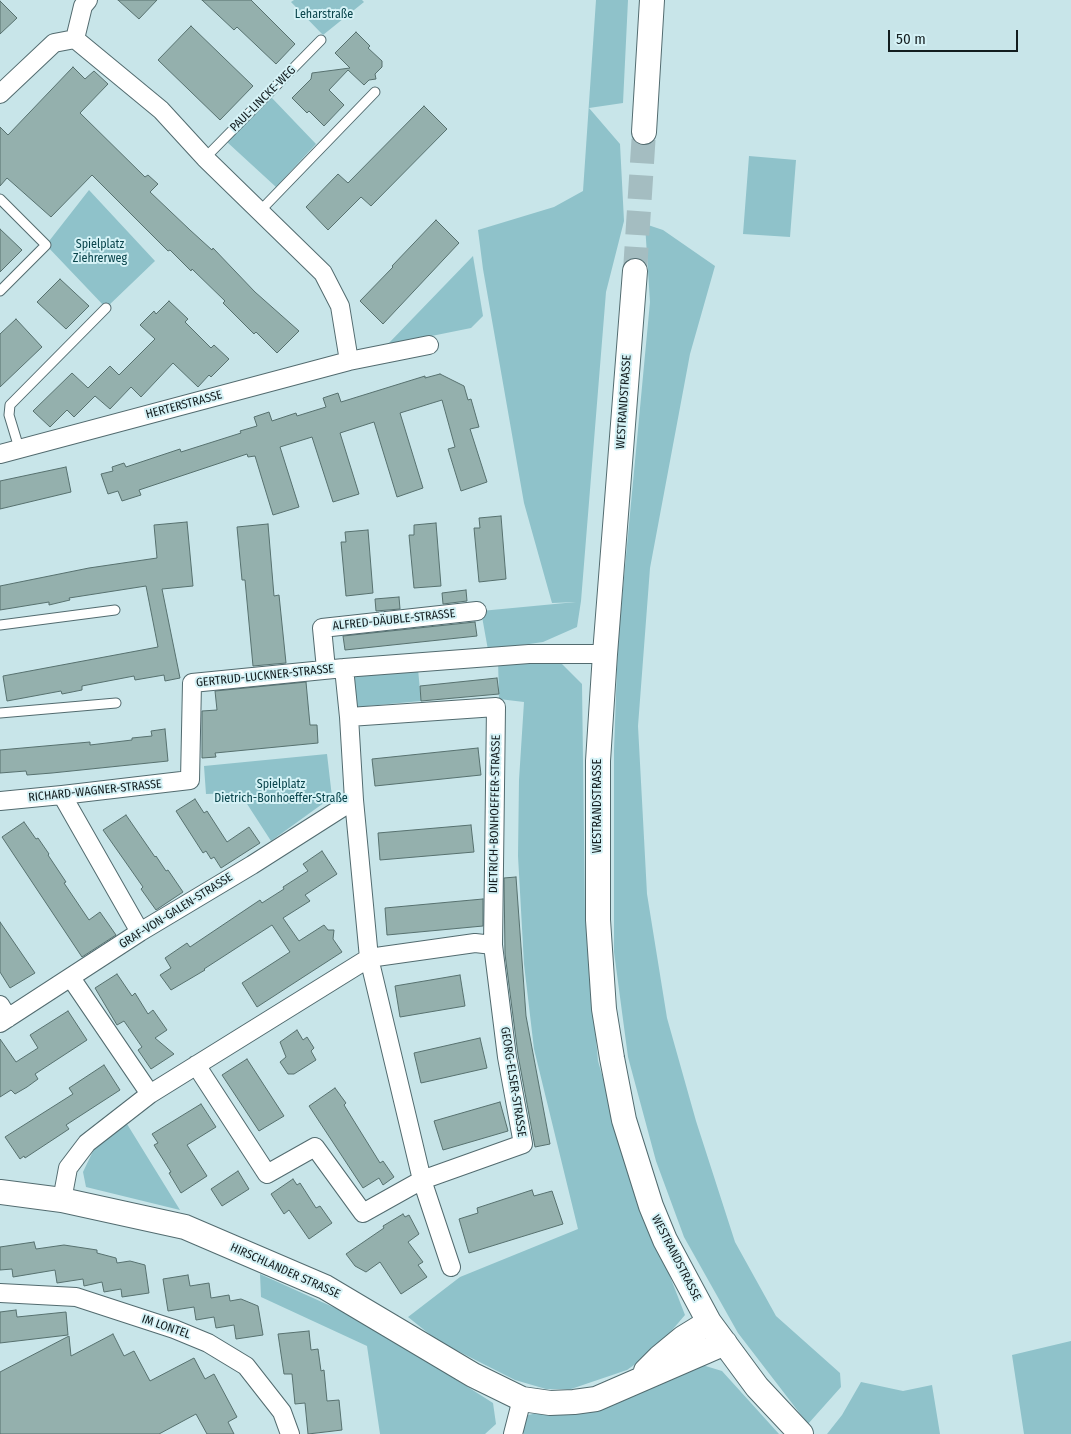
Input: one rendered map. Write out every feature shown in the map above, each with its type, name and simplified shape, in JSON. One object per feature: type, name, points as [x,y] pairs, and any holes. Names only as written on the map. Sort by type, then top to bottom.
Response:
[{"type":"main road","points":[[644,132],[652,0]]},
{"type":"main road","name":"WESTRANDSTRASSE","points":[[635,271],[604,654],[598,754],[598,914],[603,991],[612,1058],[624,1120],[650,1206],[665,1240],[709,1322],[757,1387],[801,1434]]},
{"type":"main road","name":"HIRSCHLANDER STRASSE","points":[[0,1192],[62,1200],[185,1227],[325,1287],[473,1375],[522,1399],[550,1403],[596,1399],[617,1391],[636,1380],[725,1343]]},
{"type":"main road","name":"HIRSCHLANDER STRASSE","points":[[636,1380],[683,1338],[709,1322]]},
{"type":"street","points":[[75,38],[83,6],[88,0]]},
{"type":"street","points":[[0,94],[54,43],[75,38]]},
{"type":"street","points":[[75,38],[161,110],[205,158],[323,273],[340,306],[349,361],[430,345]]},
{"type":"street","name":"HERTERSTRASSE","points":[[0,454],[349,361]]},
{"type":"street","name":"ALFRED-DÄUBLE-STRASSE","points":[[326,669],[322,628],[477,611]]},
{"type":"street","points":[[451,1267],[422,1180],[369,958],[344,668],[510,655],[604,654]]},
{"type":"street","name":"GERTRUD-LUCKNER-STRASSE","points":[[190,780],[192,683],[344,668]]},
{"type":"street","name":"DIETRICH-BONHOEFFER-STRASSE","points":[[348,716],[496,706],[493,945]]},
{"type":"street","name":"RICHARD-WAGNER-STRASSE","points":[[0,801],[190,780]]},
{"type":"street","points":[[62,795],[140,932]]},
{"type":"street","name":"GRAF-VON-GALEN-STRASSE","points":[[3,1015],[71,978],[140,932],[252,865],[354,800]]},
{"type":"street","points":[[62,1200],[68,1168],[87,1143],[150,1094],[369,958],[474,943],[493,945]]},
{"type":"street","name":"GEORG-ELSER-STRASSE","points":[[422,1180],[523,1144],[507,1057],[493,945]]},
{"type":"street","points":[[71,978],[150,1094]]},
{"type":"street","points":[[196,1064],[267,1174],[315,1147],[363,1213],[422,1180]]},
{"type":"street","name":"IM LONTEL","points":[[0,1293],[76,1297],[174,1329],[208,1343],[246,1366],[282,1412],[290,1434]]},
{"type":"street","points":[[512,1434],[522,1399]]},
{"type":"lane","name":"PAUL-LINCKE-WEG","points":[[205,158],[321,40]]},
{"type":"lane","points":[[260,211],[376,92]]},
{"type":"lane","points":[[0,199],[46,245],[0,291]]},
{"type":"lane","points":[[19,448],[9,415],[10,405],[106,308]]},
{"type":"lane","points":[[0,625],[115,610]]},
{"type":"lane","points":[[0,713],[116,703]]},
{"type":"green space","name":"Leharstraße","points":[[294,0],[362,0],[364,2],[323,35],[291,2]]},
{"type":"green space","points":[[596,0],[628,0],[623,103],[589,108],[620,144],[624,221],[606,292],[581,601],[577,627],[543,642],[488,650],[481,611],[576,602],[552,603],[524,503],[483,269],[478,230],[554,207],[583,191]]},
{"type":"green space","points":[[271,97],[316,144],[276,187],[227,142]]},
{"type":"green space","points":[[749,156],[796,160],[790,237],[743,234]]},
{"type":"green space","name":"Spielplatz Ziehrerweg","points":[[89,190],[155,261],[106,308],[46,245]]},
{"type":"green space","points":[[645,224],[663,230],[715,266],[690,354],[650,568],[638,726],[647,894],[667,1018],[696,1121],[735,1242],[776,1316],[840,1373],[841,1387],[808,1424],[738,1333],[684,1237],[656,1161],[628,1057],[614,952],[614,750],[618,641],[650,302]]},
{"type":"green space","points":[[473,256],[483,316],[471,328],[387,345]]},
{"type":"green space","points":[[498,659],[562,664],[582,684],[585,914],[598,1061],[630,1173],[685,1315],[655,1350],[627,1370],[571,1389],[546,1389],[515,1380],[438,1341],[408,1317],[460,1277],[578,1229],[534,1049],[524,964],[518,856],[519,780],[524,702],[499,699]]},
{"type":"green space","points":[[418,669],[421,701],[357,707],[354,677]]},
{"type":"green space","name":"Spielplatz Dietrich-Bonhoeffer-Straße","points":[[327,754],[332,797],[271,841],[240,793],[206,794],[204,766]]},
{"type":"green space","points":[[127,1124],[180,1210],[86,1187],[83,1172],[94,1149]]},
{"type":"green space","points":[[260,1274],[364,1321],[493,1403],[496,1424],[485,1434],[380,1434],[367,1346],[261,1297]]},
{"type":"green space","points":[[1071,1341],[1071,1434],[1024,1434],[1012,1355]]},
{"type":"green space","points":[[699,1364],[722,1371],[779,1434],[524,1434],[522,1430],[522,1422],[528,1415]]},
{"type":"green space","points":[[861,1382],[903,1391],[932,1385],[940,1434],[827,1434],[842,1415]]},
{"type":"building","points":[[118,0],[157,0],[139,19]]},
{"type":"building","points":[[202,0],[251,0],[295,44],[276,64],[237,27],[234,30]]},
{"type":"building","points":[[0,1],[17,18],[0,34]]},
{"type":"building","points":[[191,26],[253,86],[220,120],[158,60]]},
{"type":"building","points":[[356,32],[370,46],[368,48],[382,61],[382,67],[375,74],[376,79],[369,80],[364,85],[348,70],[329,90],[344,105],[324,126],[292,98],[311,79],[312,73],[350,68],[335,53]]},
{"type":"building","points":[[73,67],[85,79],[94,71],[108,84],[80,113],[145,177],[148,175],[158,184],[150,192],[212,250],[213,248],[255,292],[299,331],[277,353],[256,332],[254,334],[223,303],[225,301],[192,269],[191,271],[170,250],[168,251],[92,175],[51,217],[7,178],[0,186],[0,127],[8,135]]},
{"type":"building","points":[[424,106],[447,129],[371,206],[361,197],[328,230],[306,207],[338,174],[348,183]]},
{"type":"building","points":[[436,220],[459,243],[383,324],[360,301]]},
{"type":"building","points":[[0,229],[22,250],[0,272]]},
{"type":"building","points":[[60,279],[89,306],[66,329],[37,302]]},
{"type":"building","points":[[169,301],[188,319],[185,322],[211,348],[214,345],[229,359],[211,377],[209,375],[198,387],[173,363],[141,397],[131,387],[110,409],[95,396],[74,417],[67,410],[50,427],[33,411],[72,373],[88,388],[110,366],[119,375],[155,339],[140,325],[154,311],[156,314]]},
{"type":"building","points":[[16,319],[42,347],[0,387],[0,334]]},
{"type":"building","points":[[440,374],[464,386],[468,400],[471,399],[479,427],[470,429],[487,482],[461,491],[448,449],[455,447],[442,400],[400,413],[423,488],[397,497],[374,422],[340,433],[359,494],[333,502],[312,437],[280,447],[299,507],[273,515],[255,456],[248,457],[247,454],[139,490],[141,495],[122,501],[118,491],[108,494],[101,474],[113,471],[112,467],[124,463],[126,467],[180,449],[181,452],[241,433],[240,431],[257,426],[254,417],[269,412],[272,421],[296,413],[297,416],[326,407],[323,398],[338,393],[341,402],[425,376],[425,378]]},
{"type":"building","points":[[66,467],[71,492],[0,509],[0,481]]},
{"type":"building","points":[[501,516],[506,579],[479,582],[474,528],[480,528],[479,518]]},
{"type":"building","points":[[187,522],[193,586],[162,589],[180,678],[165,681],[164,675],[135,680],[134,676],[82,686],[82,690],[62,694],[61,691],[7,701],[3,676],[158,647],[146,586],[69,598],[70,600],[49,605],[49,602],[0,610],[0,586],[89,568],[157,558],[154,525]]},
{"type":"building","points":[[436,523],[441,586],[414,588],[409,535],[414,535],[414,525]]},
{"type":"building","points":[[268,524],[274,596],[279,595],[286,663],[253,666],[245,580],[242,580],[237,527]]},
{"type":"building","points":[[368,530],[373,593],[346,596],[341,542],[346,542],[345,532]]},
{"type":"building","points":[[466,590],[467,601],[443,604],[442,593]]},
{"type":"building","points":[[399,597],[400,609],[376,611],[375,599]]},
{"type":"building","points":[[475,622],[477,636],[345,650],[343,636]]},
{"type":"building","points":[[497,678],[499,694],[421,701],[420,686]]},
{"type":"building","points":[[306,682],[310,725],[317,725],[318,743],[215,753],[216,757],[202,758],[202,711],[217,710],[215,691]]},
{"type":"building","points":[[165,729],[168,761],[27,775],[26,771],[0,773],[0,750],[90,742],[90,745],[132,740],[132,738],[152,736],[151,731]]},
{"type":"building","points":[[478,748],[481,775],[375,786],[372,759]]},
{"type":"building","points":[[195,799],[204,813],[207,811],[227,842],[249,827],[260,843],[221,868],[214,857],[211,859],[206,851],[203,853],[176,811]]},
{"type":"building","points":[[126,815],[155,857],[166,871],[168,870],[183,892],[156,910],[141,889],[143,887],[103,830]]},
{"type":"building","points":[[24,822],[49,854],[66,882],[64,883],[89,920],[100,912],[116,935],[82,957],[2,837]]},
{"type":"building","points":[[471,825],[474,852],[380,860],[378,833]]},
{"type":"building","points":[[322,851],[337,874],[305,895],[310,901],[283,918],[299,941],[324,925],[328,930],[334,930],[333,939],[342,952],[257,1007],[242,983],[290,952],[272,925],[205,970],[171,990],[160,975],[171,968],[165,958],[187,943],[190,947],[260,900],[262,903],[284,889],[283,887],[308,871],[303,864]]},
{"type":"building","points":[[516,877],[526,1016],[550,1144],[535,1147],[518,1055],[505,954],[504,878]]},
{"type":"building","points":[[483,899],[483,926],[387,935],[385,908]]},
{"type":"building","points":[[0,922],[35,973],[10,988],[0,972]]},
{"type":"building","points":[[117,974],[132,996],[135,993],[148,1014],[153,1010],[167,1030],[155,1038],[174,1054],[151,1069],[138,1050],[142,1047],[124,1021],[117,1025],[95,988]]},
{"type":"building","points":[[460,975],[465,1006],[400,1017],[395,986]]},
{"type":"building","points":[[68,1011],[87,1040],[35,1074],[38,1079],[27,1087],[15,1094],[11,1090],[0,1097],[0,1039],[16,1062],[38,1048],[30,1035]]},
{"type":"building","points":[[297,1030],[303,1040],[307,1037],[314,1048],[311,1051],[316,1060],[294,1074],[288,1074],[280,1062],[286,1057],[280,1042]]},
{"type":"building","points":[[480,1038],[487,1068],[421,1083],[414,1053]]},
{"type":"building","points":[[247,1059],[284,1116],[259,1131],[222,1075]]},
{"type":"building","points":[[104,1065],[120,1090],[66,1125],[69,1129],[25,1158],[24,1156],[20,1159],[5,1137],[73,1094],[69,1088]]},
{"type":"building","points":[[335,1088],[346,1103],[344,1105],[380,1163],[383,1161],[394,1177],[383,1185],[379,1178],[363,1188],[309,1106]]},
{"type":"building","points":[[500,1102],[508,1131],[443,1150],[434,1121]]},
{"type":"building","points":[[201,1104],[216,1127],[187,1145],[207,1176],[181,1193],[169,1173],[171,1172],[154,1145],[158,1143],[152,1134]]},
{"type":"building","points":[[238,1171],[249,1189],[222,1206],[211,1189]]},
{"type":"building","points":[[293,1179],[297,1185],[300,1183],[316,1208],[320,1206],[332,1223],[309,1239],[289,1210],[284,1214],[271,1194]]},
{"type":"building","points":[[532,1190],[534,1196],[552,1191],[563,1224],[469,1253],[459,1219],[478,1213],[477,1208]]},
{"type":"building","points":[[403,1214],[405,1217],[409,1215],[419,1234],[408,1242],[423,1262],[418,1265],[427,1277],[401,1294],[380,1262],[366,1272],[355,1266],[346,1254],[384,1228],[383,1226]]},
{"type":"building","points":[[34,1242],[36,1249],[64,1245],[97,1250],[97,1253],[116,1258],[117,1263],[130,1261],[145,1265],[149,1293],[122,1297],[121,1289],[104,1292],[102,1282],[84,1286],[83,1279],[57,1283],[55,1270],[13,1277],[12,1269],[0,1270],[0,1247]]},
{"type":"building","points":[[188,1275],[190,1286],[209,1283],[211,1298],[229,1295],[230,1301],[241,1299],[258,1306],[263,1335],[236,1339],[234,1325],[216,1328],[214,1317],[196,1320],[194,1307],[168,1311],[163,1279]]},
{"type":"building","points":[[16,1310],[17,1317],[66,1312],[68,1335],[0,1343],[0,1312]]},
{"type":"building","points":[[309,1331],[311,1350],[318,1349],[321,1371],[324,1370],[327,1401],[339,1400],[342,1430],[308,1434],[305,1403],[295,1404],[292,1374],[284,1374],[278,1334]]},
{"type":"building","points":[[113,1334],[124,1356],[134,1351],[150,1381],[194,1358],[205,1379],[214,1374],[237,1417],[228,1422],[234,1434],[207,1434],[196,1414],[159,1434],[0,1434],[0,1372],[69,1336],[71,1356]]},
{"type":"tunnel","points":[[635,271],[644,132]]}]
